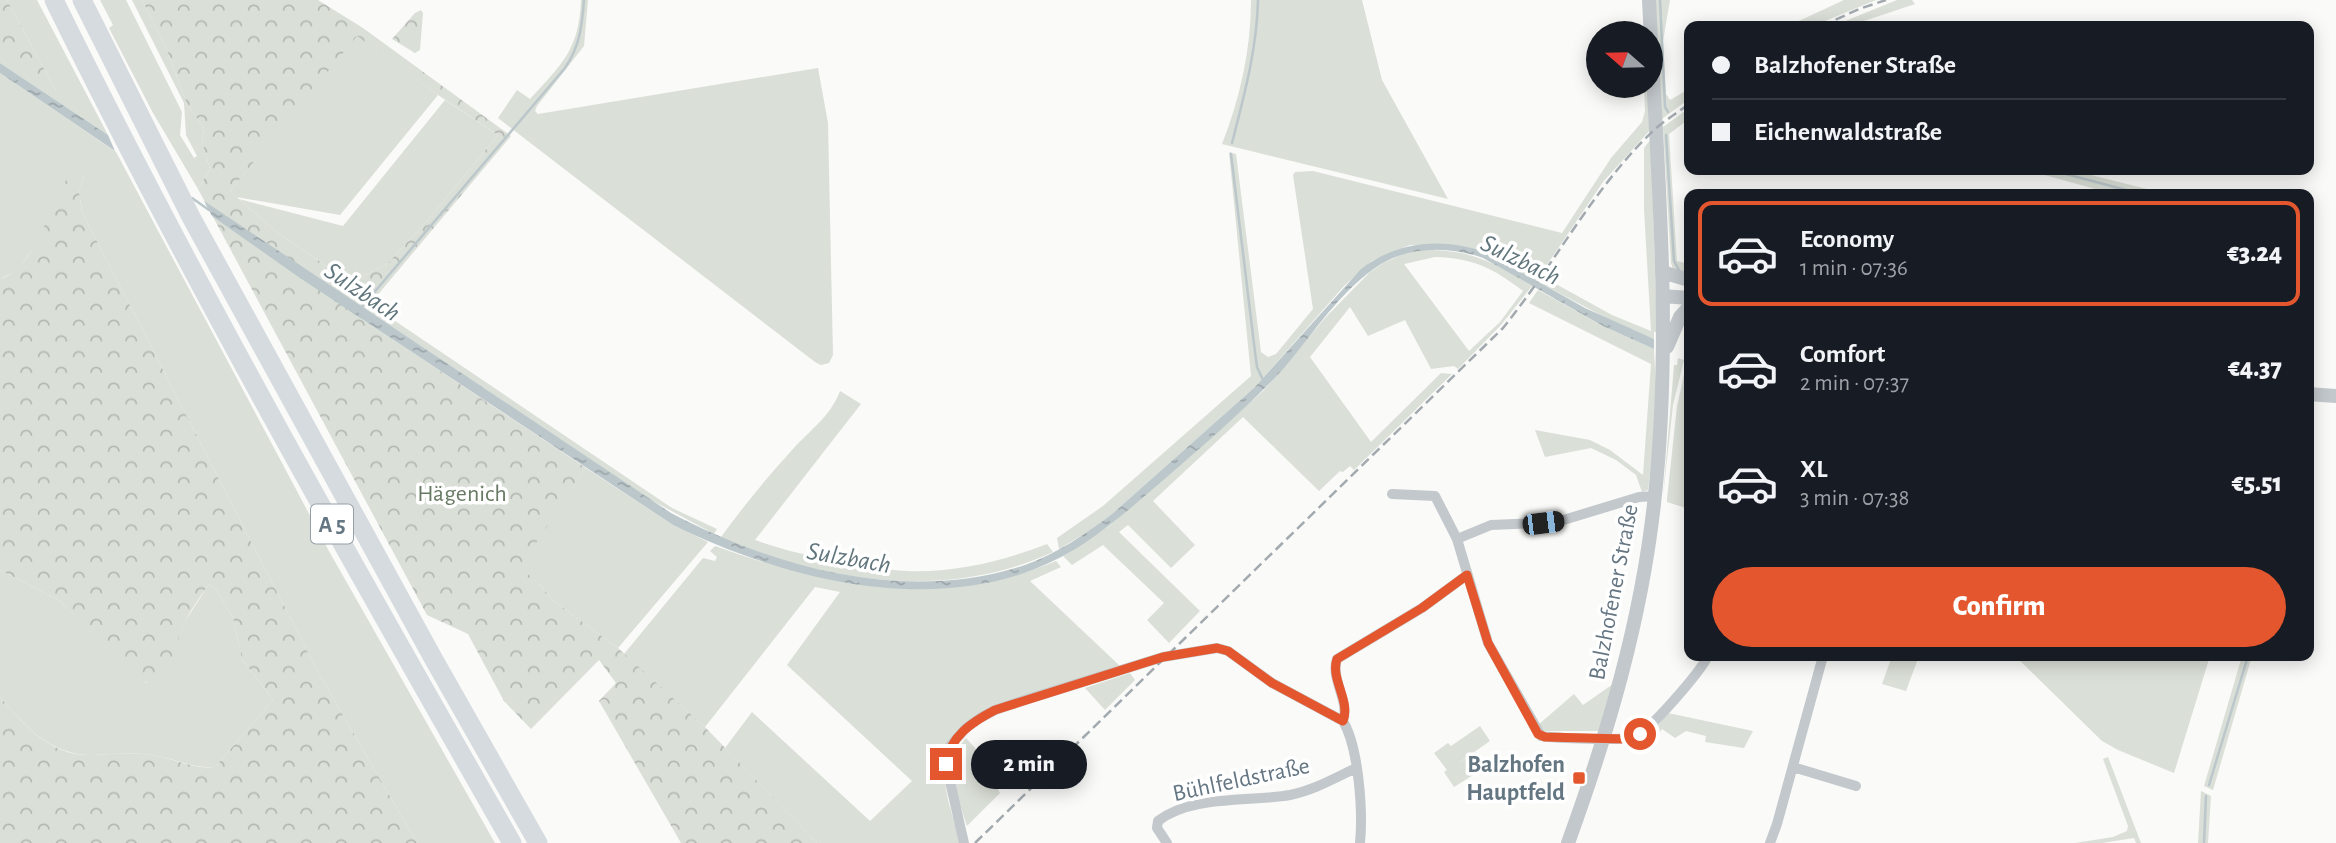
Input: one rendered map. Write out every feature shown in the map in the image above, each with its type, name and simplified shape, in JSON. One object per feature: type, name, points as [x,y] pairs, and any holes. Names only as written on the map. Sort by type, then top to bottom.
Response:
[{"type":"highway","name":"A 5","points":[[54,0],[156,203],[512,843]]},
{"type":"highway","name":"A 5","points":[[82,0],[191,217],[413,623],[538,843]]},
{"type":"street","name":"Balzhofener Straße","points":[[1568,843],[1604,738],[1630,643],[1641,592],[1655,496],[1663,358],[1667,336],[1649,0]]},
{"type":"street","points":[[1662,272],[1684,279]]},
{"type":"street","points":[[1663,296],[1684,298]]},
{"type":"street","points":[[1667,336],[1684,313]]},
{"type":"street","points":[[2314,394],[2336,396]]},
{"type":"street","points":[[1392,494],[1436,496],[1457,539],[1488,643],[1538,734],[1545,737],[1632,738],[1640,734],[1704,661]]},
{"type":"street","points":[[1457,539],[1491,525],[1557,522],[1639,497],[1655,496]]},
{"type":"street","points":[[1343,721],[1346,713],[1335,669],[1337,659],[1422,608],[1467,575]]},
{"type":"street","points":[[964,843],[946,764],[950,746],[980,718],[995,710],[1163,657],[1217,648],[1228,651],[1272,683],[1343,721],[1356,768],[1362,810],[1360,843]]},
{"type":"street","points":[[1770,843],[1822,661]]},
{"type":"street","points":[[1793,767],[1856,786]]},
{"type":"street","name":"Bühlfeldstraße","points":[[1167,843],[1157,824],[1170,813],[1197,805],[1293,794],[1315,788],[1356,768]]},
{"type":"green space","points":[[0,0],[7,0],[57,93],[53,95],[0,57]]},
{"type":"green space","points":[[7,0],[37,0],[108,135],[0,63],[0,55],[57,93]]},
{"type":"green space","points":[[100,0],[126,0],[182,112],[180,135],[194,158],[197,156],[186,135],[184,103],[132,0],[142,0],[165,45],[187,104],[204,128],[202,142],[210,169],[198,189],[153,113],[109,28],[113,25]]},
{"type":"green space","name":"Hägenich","points":[[142,0],[318,0],[363,28],[511,136],[370,304],[362,319],[586,468],[520,567],[554,601],[618,648],[705,727],[817,843],[681,843],[599,701],[616,683],[599,660],[531,729],[504,701],[468,634],[427,615],[198,189],[210,169],[202,142],[204,128],[187,104],[165,45]],"holes":[[[357,36],[498,135],[427,221],[386,265],[350,282],[275,231],[230,191]]]},
{"type":"green space","points":[[581,0],[588,0],[584,46],[537,106],[535,111],[538,114],[818,68],[828,123],[833,355],[829,363],[821,365],[815,362],[498,118],[517,90],[530,99],[560,65],[577,32]]},
{"type":"green space","points":[[1251,0],[1362,0],[1382,80],[1448,199],[1222,144],[1243,74]]},
{"type":"green space","points":[[1655,0],[1670,0],[1663,41],[1663,21],[1656,21]]},
{"type":"green space","points":[[1844,0],[1876,0],[1825,21],[1799,21]]},
{"type":"green space","points":[[1897,0],[1912,0],[1915,4],[1864,21],[1845,21]]},
{"type":"green space","points":[[421,10],[420,50],[415,53],[392,39],[415,13]]},
{"type":"green space","points":[[357,35],[438,95],[340,215],[236,197],[230,191]]},
{"type":"green space","points":[[1663,41],[1666,94],[1670,100],[1684,92],[1684,103],[1662,119]]},
{"type":"green space","points":[[0,73],[116,152],[330,553],[495,843],[417,843],[318,672],[82,212],[79,191],[84,176],[17,271],[0,279]]},
{"type":"green space","points":[[1644,98],[1648,98],[1651,129],[1603,182],[1536,281],[1485,252],[1410,245],[1372,261],[1344,286],[1255,387],[1112,514],[1059,549],[1057,538],[1103,506],[1251,376],[1229,152],[1236,154],[1261,352],[1268,357],[1276,354],[1313,309],[1293,175],[1295,172],[1313,171],[1562,233],[1611,158],[1642,122]]},
{"type":"green space","points":[[445,100],[498,135],[427,221],[386,265],[350,282],[275,231],[239,199],[343,226]]},
{"type":"green space","points":[[1684,112],[1684,123],[1669,134],[1677,261],[1684,263],[1684,274],[1673,269],[1671,263],[1663,127]]},
{"type":"green space","points":[[1651,139],[1657,332],[1654,332],[1654,339],[1612,321],[1542,284],[1545,278],[1612,315],[1651,331],[1644,209],[1644,148]]},
{"type":"green space","points":[[79,171],[84,176],[79,191],[82,212],[318,672],[417,843],[0,843],[0,697],[29,729],[64,751],[93,755],[144,754],[207,767],[215,767],[273,700],[242,659],[233,618],[216,589],[209,584],[187,617],[164,672],[158,679],[138,682],[60,601],[0,570],[0,279],[23,263],[41,233],[63,185],[71,173]]},
{"type":"green space","points":[[2045,175],[2091,175],[2147,189],[2095,189]]},
{"type":"green space","points":[[1423,250],[1468,255],[1505,270],[1532,286],[1501,325],[1458,369],[1454,366],[1431,369],[1405,320],[1368,336],[1350,307],[1310,357],[1371,442],[1441,373],[1452,374],[1354,470],[1350,466],[1343,472],[1340,471],[1319,491],[1243,417],[1153,501],[1195,545],[1171,568],[1128,525],[1119,532],[1200,611],[1169,643],[1147,620],[1164,603],[1103,545],[1072,565],[1063,556],[1109,526],[1263,391],[1325,318],[1369,273],[1403,254]],"holes":[[[1435,257],[1472,262],[1502,276],[1523,291],[1500,322],[1469,351],[1404,264]]]},
{"type":"green space","points":[[1538,290],[1603,326],[1654,349],[1657,410],[1648,490],[1642,492],[1636,475],[1616,460],[1591,448],[1545,457],[1535,430],[1590,440],[1610,450],[1643,475],[1651,364],[1529,303]]},
{"type":"green space","points":[[370,304],[672,508],[717,529],[714,534],[644,496],[367,310]]},
{"type":"green space","points":[[1678,358],[1684,360],[1673,405],[1663,497],[1674,365],[1677,365]]},
{"type":"green space","points":[[1684,375],[1684,507],[1667,502],[1677,406]]},
{"type":"green space","points":[[840,391],[861,404],[755,540],[817,557],[907,571],[978,565],[1047,544],[1053,552],[1013,567],[971,577],[929,581],[887,580],[802,566],[721,537],[774,470],[825,416]]},
{"type":"green space","points":[[586,468],[673,525],[708,542],[618,648],[554,601],[519,567]]},
{"type":"green space","points":[[715,546],[799,572],[885,586],[971,584],[1014,575],[1056,561],[1061,567],[1030,581],[1121,667],[959,729],[943,771],[960,843],[817,843],[725,748],[752,712],[870,821],[912,781],[787,665],[840,592],[815,587],[705,727],[624,654],[703,558],[715,561],[717,557],[710,551]]},
{"type":"green space","points":[[0,570],[60,601],[138,681],[147,683],[169,664],[184,623],[209,584],[216,589],[233,618],[242,659],[273,700],[215,767],[144,754],[78,754],[52,745],[29,728],[0,697]]},
{"type":"green space","points":[[1890,661],[1917,661],[1906,691],[1882,684]]},
{"type":"green space","points":[[2020,661],[2208,661],[2174,773],[2102,741]]},
{"type":"green space","points":[[2241,661],[2251,661],[2213,790],[2204,786]]},
{"type":"green space","points":[[1130,673],[1135,680],[1105,710],[1085,688]]},
{"type":"green space","points":[[1616,682],[1601,731],[1541,731],[1538,725],[1574,694],[1583,705]]},
{"type":"green space","points":[[1668,713],[1753,731],[1744,748],[1705,742],[1706,736],[1686,731],[1675,738],[1662,729],[1652,745],[1646,739]]},
{"type":"green space","points":[[1480,726],[1490,741],[1457,764],[1476,752],[1486,767],[1454,787],[1444,772],[1447,770],[1434,753],[1448,743],[1451,746]]},
{"type":"green space","points":[[966,738],[975,748],[1000,793],[967,826],[954,780],[955,758]]},
{"type":"green space","points":[[2108,757],[2141,843],[2136,843],[2134,838],[2102,843],[2075,843],[2113,837],[2127,831],[2128,826],[2103,759]]},
{"type":"green space","points":[[2201,791],[2211,796],[2208,843],[2198,843]]},
{"type":"water","points":[[0,63],[108,135],[115,151],[0,73]]},
{"type":"water","points":[[204,201],[671,513],[712,533],[799,564],[844,575],[889,580],[935,581],[980,576],[1025,565],[1081,536],[1112,514],[1255,387],[1361,269],[1390,252],[1405,247],[1453,244],[1485,252],[1585,308],[1654,339],[1654,349],[1603,326],[1483,258],[1445,250],[1405,254],[1381,264],[1353,286],[1284,368],[1256,396],[1213,437],[1089,540],[1054,561],[991,582],[945,588],[898,589],[804,574],[714,544],[673,525],[300,278],[212,216]]},
{"type":"waterway","points":[[360,309],[565,68],[579,36],[584,0]]},
{"type":"waterway","points":[[1232,143],[1252,54],[1258,0]]},
{"type":"waterway","points":[[1660,0],[1665,107],[1668,112]]},
{"type":"waterway","points":[[1666,135],[1674,261],[1679,270]]},
{"type":"waterway","points":[[1231,154],[1257,367],[1263,380]]},
{"type":"waterway","points":[[2070,175],[2122,189]]},
{"type":"waterway","name":"Sulzbach","points":[[192,198],[209,210]]},
{"type":"waterway","points":[[2209,785],[2246,661]]},
{"type":"waterway","points":[[2204,843],[2206,796]]},
{"type":"railway","points":[[1833,21],[1886,0]]},
{"type":"railway","points":[[975,843],[1503,328],[1612,176],[1654,130],[1684,107]]},
{"type":"place","name":"Balzhofen Hauptfeld","points":[[1579,778]]},
{"type":"route","points":[[946,764],[947,753],[957,737],[980,718],[995,710],[1163,657],[1212,648],[1228,651],[1272,683],[1343,721],[1346,713],[1335,669],[1337,659],[1422,608],[1467,575],[1488,643],[1538,734],[1545,737],[1625,739],[1640,734]]}]
